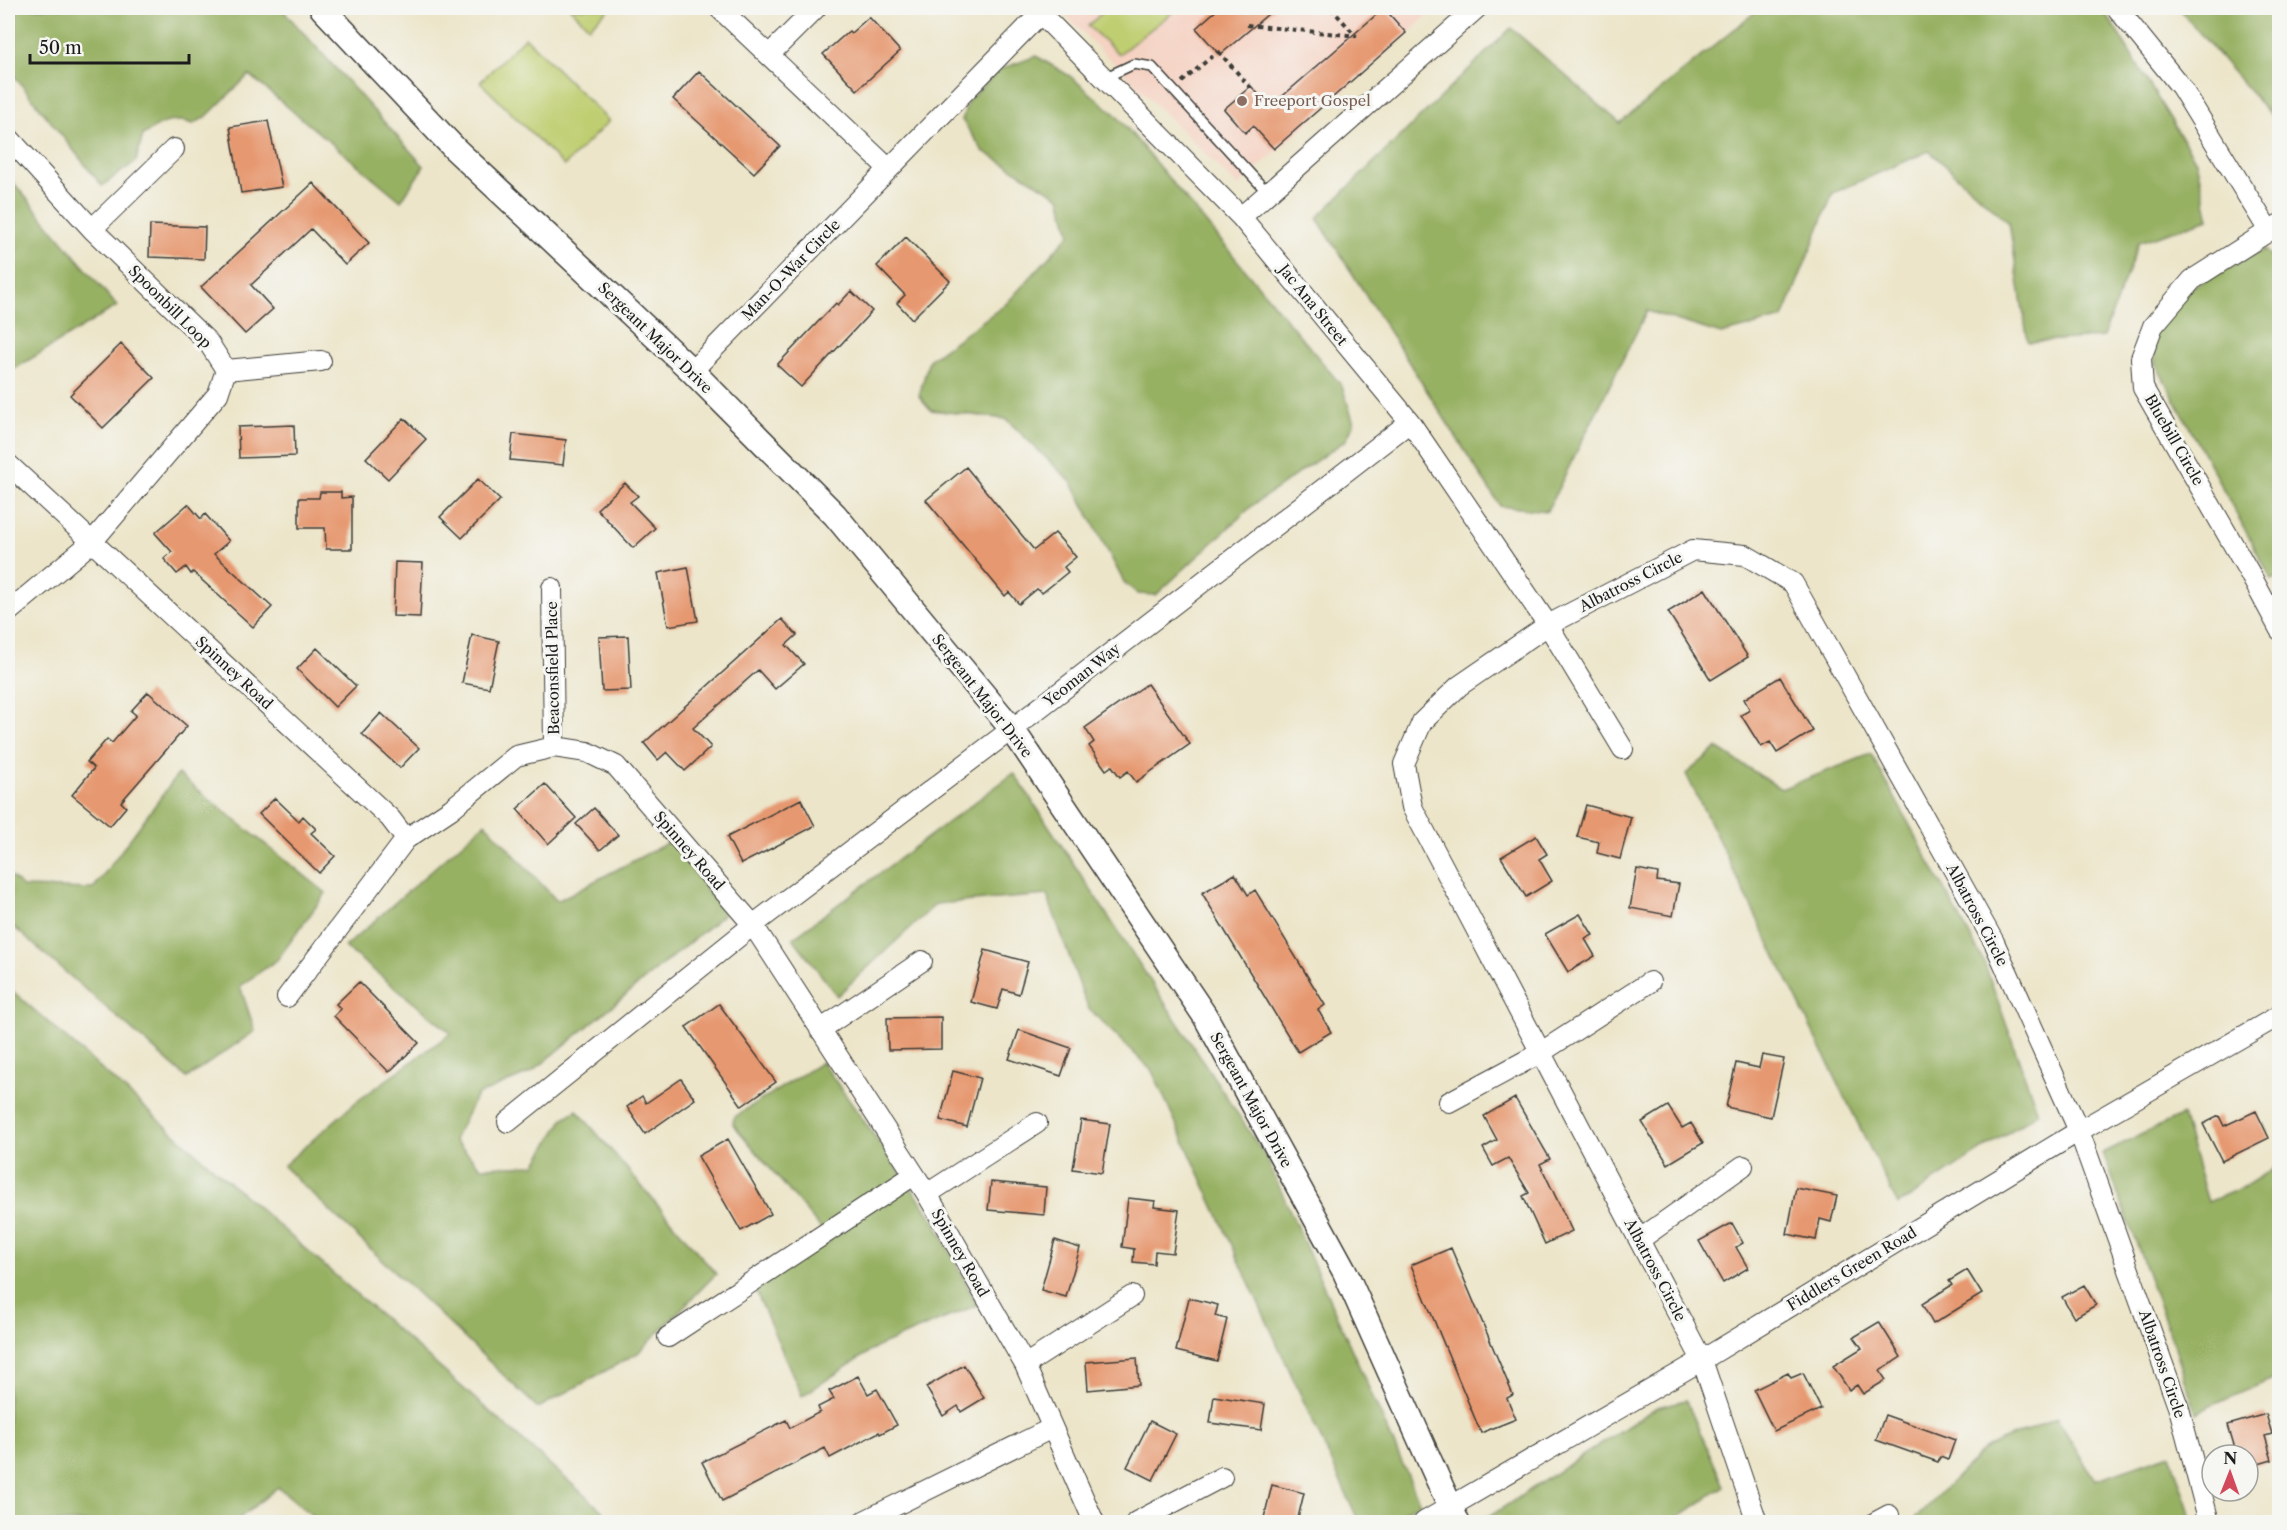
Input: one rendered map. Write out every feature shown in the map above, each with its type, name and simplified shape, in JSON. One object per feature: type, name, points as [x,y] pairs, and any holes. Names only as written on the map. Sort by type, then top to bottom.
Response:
[{"type":"street","name":"Sergeant Major Drive","points":[[322,8],[455,149],[692,371],[836,515],[1012,729],[1205,1016],[1345,1272],[1454,1514]]},
{"type":"street","points":[[719,8],[889,169]]},
{"type":"street","points":[[770,54],[816,8]]},
{"type":"street","points":[[1241,217],[1477,8]]},
{"type":"street","points":[[2117,8],[2181,87],[2274,228]]},
{"type":"street","name":"Man-O-War Circle","points":[[692,371],[1044,11]]},
{"type":"street","name":"Jac Ana Street","points":[[1044,11],[1104,78],[1241,217],[1410,422],[1548,625],[1623,749]]},
{"type":"street","name":"Spoonbill Loop","points":[[8,137],[92,229],[208,342],[226,370]]},
{"type":"street","points":[[92,229],[174,149]]},
{"type":"street","name":"Bluebill Circle","points":[[2274,228],[2192,280],[2153,326],[2141,358],[2143,388],[2280,630]]},
{"type":"street","points":[[8,612],[92,542],[218,394],[226,370],[321,362]]},
{"type":"street","name":"Yeoman Way","points":[[508,1122],[753,925],[1012,729],[1410,422]]},
{"type":"street","name":"Spinney Road","points":[[8,464],[382,810],[406,839],[451,809],[516,756],[554,747],[587,752],[616,766],[753,925],[927,1194],[1024,1365],[1094,1522]]},
{"type":"street","name":"Albatross Circle","points":[[1757,1522],[1702,1360],[1412,807],[1404,764],[1422,722],[1452,693],[1548,625],[1693,550],[1745,555],[1793,583],[1994,942],[2079,1131],[2180,1412],[2209,1522]]},
{"type":"street","name":"Beaconsfield Place","points":[[552,588],[554,747]]},
{"type":"street","points":[[287,997],[406,839]]},
{"type":"street","points":[[820,1030],[922,961]]},
{"type":"street","points":[[1449,1102],[1540,1053],[1650,982]]},
{"type":"street","name":"Fiddlers Green Road","points":[[1424,1522],[1454,1514],[2079,1131],[2280,1015]]},
{"type":"street","points":[[927,1194],[1037,1123]]},
{"type":"street","points":[[1639,1240],[1743,1166]]},
{"type":"street","points":[[668,1337],[914,1175]]},
{"type":"street","points":[[1024,1365],[1132,1296]]},
{"type":"street","points":[[861,1522],[1052,1428]]},
{"type":"street","points":[[1136,1522],[1222,1477]]},
{"type":"lane","points":[[1104,78],[1134,64],[1152,67],[1267,192]]},
{"type":"path","points":[[1247,25],[1357,36],[1331,8]]},
{"type":"path","points":[[1173,90],[1217,51],[1250,87]]},
{"type":"shaded area","name":"Freeport Gospel","points":[[1071,8],[1436,8],[1238,186],[1065,15]]},
{"type":"green space","points":[[8,8],[281,8],[424,166],[401,201],[249,75],[206,117],[193,124],[179,121],[167,122],[143,135],[136,161],[102,186],[8,68]]},
{"type":"green space","points":[[570,8],[610,8],[589,27]]},
{"type":"green space","points":[[1107,8],[1170,8],[1174,11],[1119,54],[1088,26]]},
{"type":"green space","points":[[1760,8],[2100,8],[2110,20],[2196,161],[2209,219],[2139,242],[2103,337],[2028,342],[2009,223],[1929,151],[1833,193],[1783,318],[1721,334],[1647,311],[1547,511],[1500,506],[1317,218],[1511,28],[1620,123]]},
{"type":"green space","points":[[2178,8],[2279,8],[2279,125]]},
{"type":"green space","points":[[525,37],[609,121],[564,166],[480,82]]},
{"type":"green space","points":[[1036,56],[1070,76],[1116,115],[1342,386],[1354,423],[1346,440],[1253,505],[1156,595],[1138,594],[1124,582],[1072,483],[1006,419],[931,410],[919,396],[929,360],[1006,304],[1070,234],[1060,197],[983,151],[962,120],[968,101],[999,70]]},
{"type":"green space","points":[[8,176],[117,306],[8,373]]},
{"type":"green space","points":[[2265,249],[2279,266],[2280,576],[2272,580],[2155,363],[2154,318],[2192,287]]},
{"type":"green space","points":[[1717,748],[1781,789],[1871,754],[1984,962],[2038,1113],[1898,1205],[1686,774]]},
{"type":"green space","points":[[1014,773],[1266,1157],[1420,1503],[1388,1522],[1359,1522],[1152,1071],[1088,1008],[1047,895],[936,904],[837,996],[793,938]]},
{"type":"green space","points":[[178,774],[326,893],[277,960],[240,986],[255,1031],[187,1078],[8,922],[8,874],[23,887],[93,889]]},
{"type":"green space","points":[[485,823],[557,901],[671,841],[724,914],[532,1072],[477,1095],[454,1140],[481,1167],[535,1165],[564,1118],[577,1110],[716,1274],[638,1353],[538,1408],[283,1166],[356,1102],[451,1033],[345,947]]},
{"type":"green space","points":[[8,987],[615,1522],[320,1522],[278,1487],[235,1522],[8,1522]]},
{"type":"green space","points":[[822,1062],[934,1220],[977,1305],[877,1347],[802,1396],[754,1287],[831,1241],[733,1124],[734,1117]]},
{"type":"green space","points":[[2182,1115],[2208,1202],[2244,1187],[2280,1164],[2279,1376],[2196,1413],[2174,1345],[2103,1153]]},
{"type":"green space","points":[[1686,1400],[1724,1486],[1671,1522],[1481,1522],[1657,1407]]},
{"type":"green space","points":[[2057,1418],[2095,1480],[2170,1454],[2193,1522],[1911,1522],[1987,1447]]},
{"type":"building","points":[[1219,8],[1275,8],[1220,55],[1196,28]]},
{"type":"building","points":[[1384,8],[1406,33],[1274,149],[1253,126],[1245,133],[1224,109],[1251,86],[1270,107]]},
{"type":"building","points":[[869,17],[900,51],[857,90],[823,54]]},
{"type":"building","points":[[699,71],[780,146],[754,173],[673,99]]},
{"type":"building","points":[[268,121],[282,187],[241,193],[230,127]]},
{"type":"building","points":[[313,183],[369,243],[345,265],[311,229],[251,285],[273,309],[245,334],[201,287]]},
{"type":"building","points":[[150,225],[205,227],[204,259],[149,257]]},
{"type":"building","points":[[906,237],[950,281],[912,319],[897,303],[905,295],[877,266]]},
{"type":"building","points":[[851,291],[872,311],[801,387],[777,365],[836,303],[838,305]]},
{"type":"building","points":[[121,344],[154,378],[103,428],[70,395]]},
{"type":"building","points":[[404,418],[426,439],[388,479],[366,458]]},
{"type":"building","points":[[294,425],[295,456],[239,458],[238,427]]},
{"type":"building","points":[[513,434],[566,440],[563,465],[510,460]]},
{"type":"building","points":[[966,467],[1034,550],[1055,533],[1076,557],[1064,567],[1068,572],[1042,593],[1037,589],[1019,604],[1009,592],[1005,596],[926,500]]},
{"type":"building","points":[[478,479],[500,500],[462,538],[440,517]]},
{"type":"building","points":[[625,483],[638,496],[630,502],[655,528],[633,548],[597,509]]},
{"type":"building","points":[[320,492],[341,492],[341,498],[352,497],[352,549],[326,549],[325,528],[299,528],[299,498],[319,498]]},
{"type":"building","points":[[188,504],[201,519],[205,514],[229,541],[214,554],[272,607],[253,627],[193,572],[191,574],[186,567],[177,574],[164,559],[172,552],[155,533]]},
{"type":"building","points":[[395,562],[423,563],[420,617],[393,616]]},
{"type":"building","points":[[688,567],[698,621],[668,626],[658,573]]},
{"type":"building","points":[[1705,589],[1748,657],[1711,680],[1668,612]]},
{"type":"building","points":[[782,619],[797,635],[786,645],[804,664],[775,689],[758,670],[693,728],[711,747],[685,771],[667,752],[658,760],[644,743]]},
{"type":"building","points":[[472,635],[499,641],[489,688],[462,683]]},
{"type":"building","points":[[628,636],[631,690],[602,691],[599,637]]},
{"type":"building","points":[[317,648],[356,686],[335,707],[297,669]]},
{"type":"building","points":[[1780,677],[1813,731],[1777,753],[1770,742],[1761,747],[1741,715],[1750,710],[1744,699]]},
{"type":"building","points":[[1147,684],[1190,744],[1136,782],[1128,771],[1120,777],[1112,766],[1106,770],[1089,746],[1094,742],[1085,728]]},
{"type":"building","points":[[148,692],[187,726],[121,802],[126,807],[110,826],[72,795],[94,768],[87,762],[107,739],[112,743],[136,715],[131,711]]},
{"type":"building","points":[[381,713],[419,748],[400,768],[362,734]]},
{"type":"building","points":[[545,784],[576,818],[548,844],[517,809]]},
{"type":"building","points":[[275,798],[299,821],[303,816],[316,829],[311,833],[335,856],[319,873],[259,814]]},
{"type":"building","points":[[801,799],[815,826],[741,864],[727,837]]},
{"type":"building","points":[[1586,805],[1631,817],[1620,859],[1597,853],[1599,842],[1577,837]]},
{"type":"building","points":[[594,808],[618,835],[600,850],[576,824]]},
{"type":"building","points":[[1536,836],[1547,854],[1539,859],[1552,881],[1526,897],[1501,857]]},
{"type":"building","points":[[1637,869],[1658,873],[1657,881],[1679,884],[1673,916],[1630,908]]},
{"type":"building","points":[[1235,874],[1248,895],[1255,890],[1325,1005],[1318,1010],[1331,1032],[1298,1052],[1202,893]]},
{"type":"building","points":[[1580,914],[1593,935],[1585,939],[1595,956],[1568,972],[1545,934]]},
{"type":"building","points":[[985,950],[1028,962],[1019,994],[1003,989],[997,1009],[971,1002]]},
{"type":"building","points":[[359,982],[419,1043],[389,1072],[334,1016],[341,1009],[336,1004]]},
{"type":"building","points":[[719,1004],[776,1082],[742,1106],[686,1027]]},
{"type":"building","points":[[941,1017],[941,1049],[888,1050],[887,1018]]},
{"type":"building","points":[[1019,1030],[1071,1048],[1061,1076],[1009,1059]]},
{"type":"building","points":[[1762,1055],[1784,1059],[1771,1117],[1726,1107],[1736,1063],[1759,1068]]},
{"type":"building","points":[[953,1071],[980,1078],[967,1127],[940,1120]]},
{"type":"building","points":[[681,1079],[695,1099],[645,1134],[627,1107],[642,1096],[646,1103]]},
{"type":"building","points":[[1515,1098],[1550,1159],[1540,1164],[1572,1231],[1545,1244],[1523,1196],[1529,1193],[1508,1158],[1493,1166],[1483,1148],[1497,1140],[1484,1116]]},
{"type":"building","points":[[1668,1106],[1682,1128],[1691,1123],[1703,1143],[1668,1164],[1642,1122]]},
{"type":"building","points":[[2256,1111],[2269,1138],[2222,1161],[2203,1124],[2219,1116],[2224,1126]]},
{"type":"building","points":[[1081,1120],[1110,1124],[1102,1173],[1073,1169]]},
{"type":"building","points":[[728,1139],[771,1214],[741,1231],[698,1156]]},
{"type":"building","points":[[991,1182],[1046,1187],[1044,1215],[988,1210]]},
{"type":"building","points":[[1796,1188],[1837,1196],[1831,1222],[1820,1219],[1816,1240],[1787,1234]]},
{"type":"building","points":[[1128,1198],[1155,1201],[1154,1207],[1179,1210],[1173,1253],[1155,1251],[1154,1264],[1133,1262],[1134,1249],[1122,1247]]},
{"type":"building","points":[[1732,1223],[1743,1243],[1736,1247],[1748,1268],[1723,1283],[1699,1241]]},
{"type":"building","points":[[1055,1240],[1080,1248],[1066,1297],[1041,1290]]},
{"type":"building","points":[[1451,1248],[1513,1395],[1507,1398],[1516,1419],[1481,1433],[1411,1265]]},
{"type":"building","points":[[1967,1270],[1982,1294],[1933,1324],[1922,1304],[1952,1285],[1949,1281]]},
{"type":"building","points":[[2084,1285],[2096,1305],[2074,1318],[2062,1297]]},
{"type":"building","points":[[1189,1298],[1218,1305],[1215,1316],[1227,1319],[1217,1361],[1176,1351]]},
{"type":"building","points":[[1879,1322],[1901,1357],[1880,1371],[1886,1380],[1863,1394],[1857,1385],[1849,1390],[1833,1366],[1862,1348],[1854,1337]]},
{"type":"building","points":[[1137,1358],[1139,1385],[1088,1390],[1086,1362]]},
{"type":"building","points":[[964,1365],[984,1398],[961,1412],[958,1406],[943,1416],[926,1387]]},
{"type":"building","points":[[1788,1373],[1791,1378],[1803,1373],[1821,1409],[1774,1431],[1754,1390]]},
{"type":"building","points":[[858,1376],[868,1394],[877,1389],[897,1425],[830,1458],[825,1448],[722,1501],[702,1462],[786,1420],[790,1428],[820,1412],[818,1407],[834,1399],[829,1391]]},
{"type":"building","points":[[1214,1396],[1265,1404],[1261,1430],[1210,1423]]},
{"type":"building","points":[[2266,1414],[2272,1434],[2265,1436],[2272,1460],[2260,1464],[2260,1443],[2233,1443],[2228,1425]]},
{"type":"building","points":[[1885,1415],[1955,1440],[1948,1460],[1940,1457],[1938,1462],[1876,1440]]},
{"type":"building","points":[[1150,1421],[1176,1434],[1153,1480],[1127,1467]]},
{"type":"building","points":[[1272,1485],[1304,1493],[1297,1522],[1263,1522]]},
{"type":"place","name":"Freeport Gospel","points":[[1242,101]]}]
